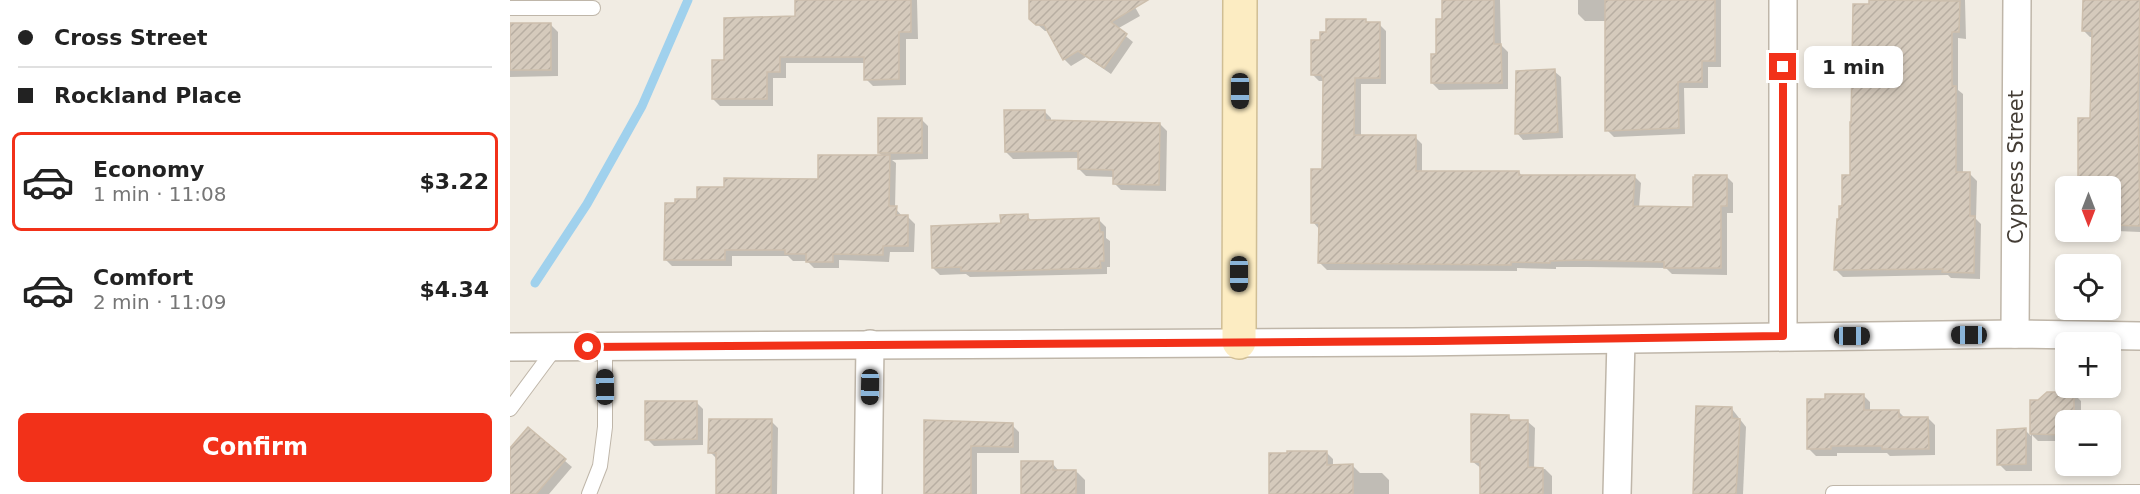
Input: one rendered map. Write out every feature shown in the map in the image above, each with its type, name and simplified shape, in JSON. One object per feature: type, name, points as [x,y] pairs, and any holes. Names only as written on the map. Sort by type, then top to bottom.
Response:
[{"type":"street","points":[[1239,342],[1240,0]]},
{"type":"street","points":[[1783,0],[1783,336]]},
{"type":"street","name":"Cypress Street","points":[[2015,334],[2016,0]]},
{"type":"street","points":[[510,347],[1621,340],[2015,334],[2140,336]]},
{"type":"street","points":[[1617,494],[1621,340]]},
{"type":"street","points":[[868,494],[870,344]]},
{"type":"lane","points":[[510,8],[593,8]]},
{"type":"lane","points":[[510,409],[556,347]]},
{"type":"lane","points":[[589,494],[600,466],[605,427],[605,347]]},
{"type":"lane","points":[[1833,493],[2140,492]]},
{"type":"building","points":[[795,0],[911,0],[911,32],[899,32],[899,79],[864,80],[864,57],[780,57],[780,72],[767,72],[767,99],[712,99],[712,60],[724,60],[724,18],[795,16]]},
{"type":"building","points":[[1029,0],[1148,0],[1111,22],[1127,34],[1104,68],[1078,51],[1063,60],[1044,25],[1036,25],[1029,19]]},
{"type":"building","points":[[1442,0],[1494,0],[1494,44],[1501,44],[1502,83],[1431,83],[1431,54],[1436,54],[1436,19],[1442,19]]},
{"type":"building","points":[[1605,0],[1715,0],[1715,61],[1702,61],[1702,82],[1678,82],[1679,128],[1605,131]]},
{"type":"building","points":[[1869,0],[1960,1],[1959,32],[1952,32],[1952,86],[1956,86],[1956,172],[1970,172],[1970,216],[1975,216],[1974,273],[1942,272],[1943,269],[1834,270],[1837,219],[1839,219],[1839,206],[1842,206],[1842,175],[1850,175],[1853,4],[1869,4]]},
{"type":"building","points":[[2083,0],[2140,0],[2138,101],[2140,226],[2121,225],[2121,176],[2078,176],[2078,118],[2090,118],[2092,31],[2082,31]]},
{"type":"building","points":[[1326,19],[1366,19],[1366,22],[1380,22],[1380,78],[1355,78],[1354,135],[1416,135],[1416,171],[1519,171],[1519,175],[1635,175],[1633,206],[1693,207],[1693,177],[1695,175],[1727,175],[1727,206],[1721,206],[1721,268],[1664,268],[1664,262],[1578,260],[1550,261],[1550,263],[1511,262],[1511,265],[1318,263],[1319,223],[1311,223],[1311,169],[1322,169],[1323,78],[1321,75],[1311,75],[1311,40],[1320,40],[1320,32],[1326,32]]},
{"type":"building","points":[[510,23],[551,23],[551,70],[510,70]]},
{"type":"building","points":[[1555,69],[1558,132],[1515,134],[1516,71]]},
{"type":"building","points":[[1004,110],[1045,110],[1045,120],[1160,123],[1159,185],[1113,184],[1113,170],[1078,169],[1078,151],[1005,152]]},
{"type":"building","points":[[878,118],[922,118],[922,153],[878,153]]},
{"type":"building","points":[[818,155],[890,155],[889,206],[897,206],[896,215],[908,215],[908,246],[883,246],[883,255],[833,254],[833,262],[806,262],[806,254],[785,254],[785,250],[725,250],[725,260],[664,260],[665,203],[675,203],[675,199],[697,199],[697,187],[724,187],[724,178],[818,179]]},
{"type":"building","points":[[1028,214],[1028,220],[1099,218],[1100,232],[1103,232],[1104,261],[1100,261],[1101,268],[961,271],[961,267],[932,268],[931,226],[1001,223],[1000,215]]},
{"type":"building","points":[[2047,392],[2055,392],[2055,398],[2074,398],[2074,410],[2055,410],[2055,435],[2030,434],[2030,400],[2038,400]]},
{"type":"building","points":[[1825,394],[1864,394],[1864,410],[1899,410],[1899,417],[1928,417],[1929,449],[1831,446],[1831,449],[1807,449],[1807,399],[1825,399]]},
{"type":"building","points":[[645,401],[697,401],[697,439],[645,440]]},
{"type":"building","points":[[1696,406],[1732,407],[1732,418],[1740,419],[1736,494],[1693,494]]},
{"type":"building","points":[[1471,414],[1509,415],[1509,420],[1528,420],[1528,467],[1543,468],[1543,494],[1480,494],[1480,462],[1471,462]]},
{"type":"building","points":[[709,419],[772,419],[771,494],[716,494],[716,453],[708,453]]},
{"type":"building","points":[[924,420],[1013,423],[1013,447],[971,446],[971,494],[924,494]]},
{"type":"building","points":[[528,427],[566,459],[536,494],[510,494],[510,448]]},
{"type":"building","points":[[2026,428],[2026,464],[1997,465],[1997,430]]},
{"type":"building","points":[[1287,451],[1327,451],[1327,465],[1353,464],[1353,494],[1269,494],[1269,453],[1287,453]]},
{"type":"building","points":[[1021,461],[1053,461],[1053,470],[1076,470],[1076,494],[1021,494]]},
{"type":"waterway","points":[[535,283],[587,204],[642,106],[688,0]]},
{"type":"route","points":[[588,347],[1621,340],[1783,336],[1783,67]]}]
